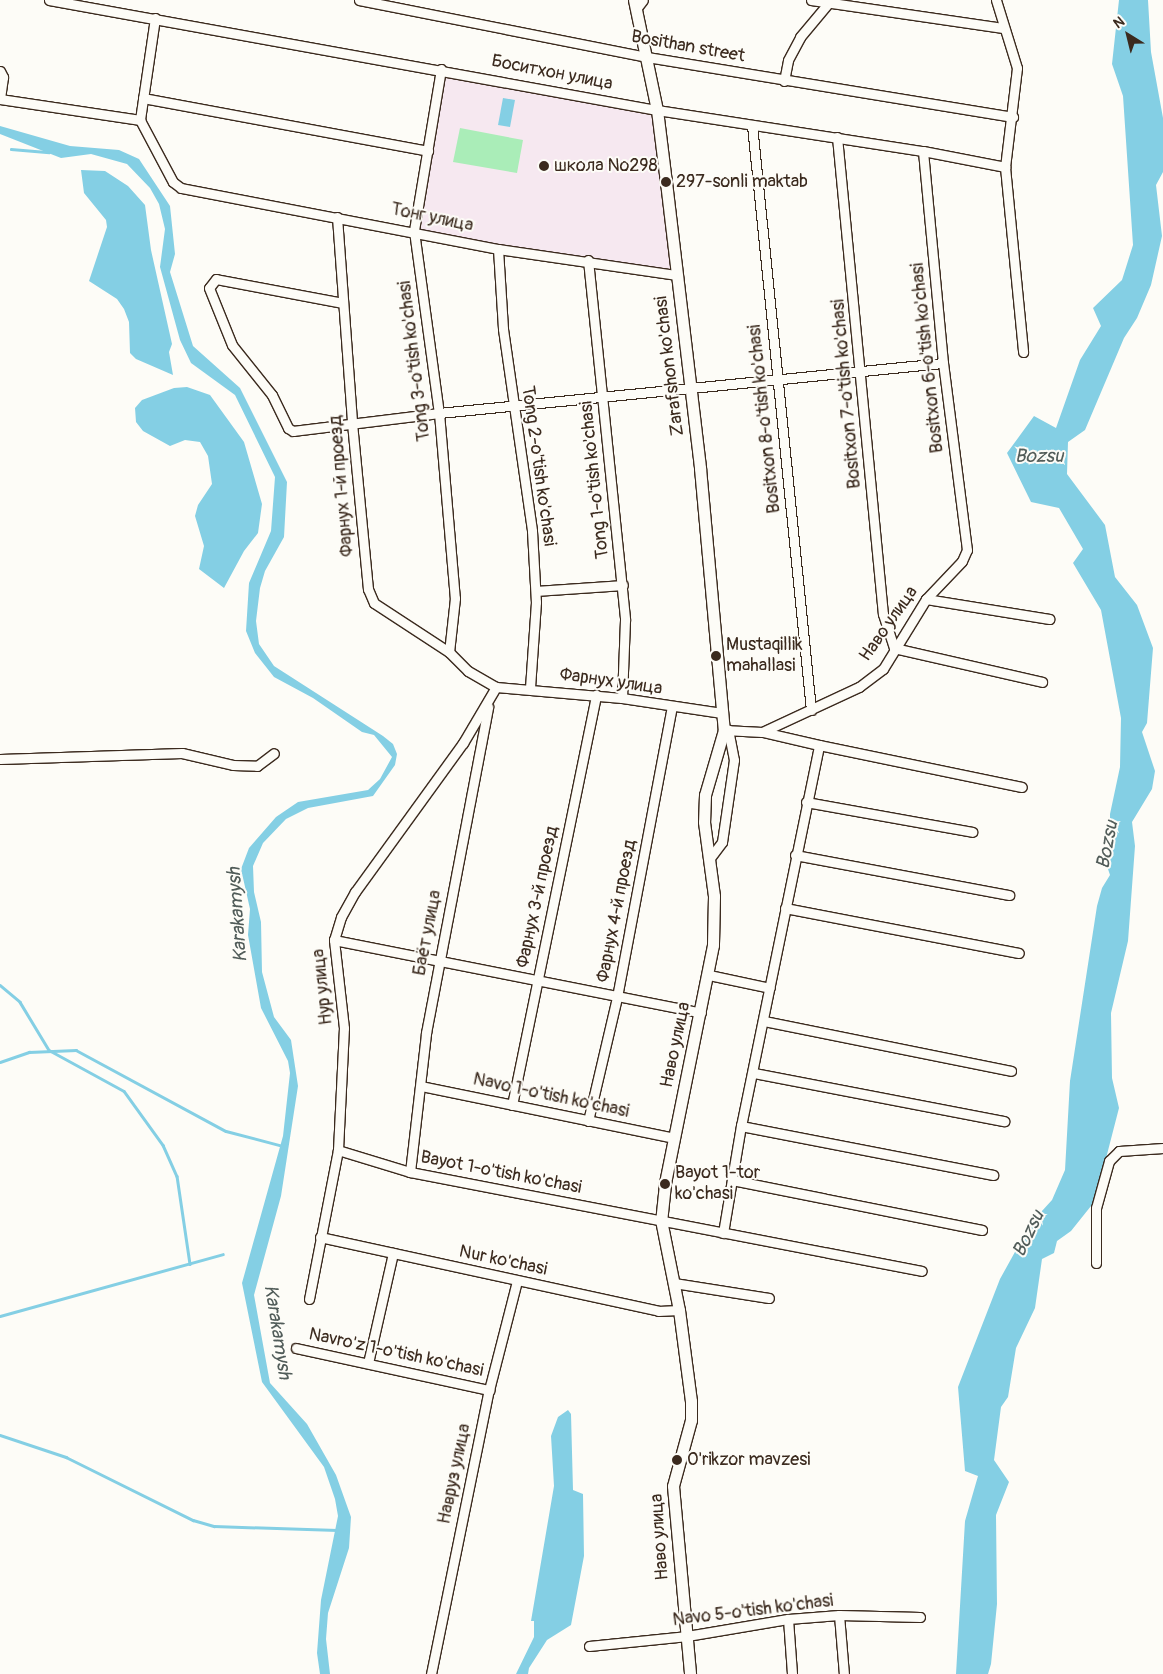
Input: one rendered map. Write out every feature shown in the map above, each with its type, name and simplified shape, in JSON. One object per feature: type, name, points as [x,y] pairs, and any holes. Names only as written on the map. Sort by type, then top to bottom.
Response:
[{"type":"street","points":[[49,0],[441,69]]},
{"type":"street","name":"Bosithan street","points":[[359,0],[647,57],[1013,118]]},
{"type":"street","points":[[811,0],[1003,28]]},
{"type":"street","points":[[996,0],[1016,68],[1013,118],[1005,167],[1024,352]]},
{"type":"street","points":[[784,81],[788,60],[800,37],[831,2]]},
{"type":"street","name":"Zarafshon ko'chasi","points":[[638,3],[657,110],[677,275],[709,552],[722,713],[726,730]]},
{"type":"street","points":[[0,71],[3,76],[0,99],[140,120],[155,18]]},
{"type":"street","name":"Боситхон улица","points":[[441,69],[657,110]]},
{"type":"street","name":"Tong 3-o'tish ko'chasi","points":[[441,69],[414,231],[439,413],[454,598],[449,652]]},
{"type":"street","points":[[143,98],[428,151]]},
{"type":"street","points":[[657,110],[923,151],[1005,167]]},
{"type":"street","name":"Тонг улица","points":[[140,120],[173,182],[181,188],[414,231],[498,249],[588,260],[677,275]]},
{"type":"street","name":"Bositxon 8-o'tish ko'chasi","points":[[752,125],[811,710]]},
{"type":"street","name":"Bositxon 7-o'tish ko'chasi","points":[[837,137],[883,614],[894,648]]},
{"type":"street","name":"Bositxon 6-o'tish ko'chasi","points":[[923,151],[942,363],[967,550],[962,561]]},
{"type":"street","name":"Фарнух 1-й проезд","points":[[337,217],[352,423],[368,589],[374,603],[449,652],[468,671],[496,687]]},
{"type":"street","name":"Tong 2-o'tish ko'chasi","points":[[498,249],[513,407],[532,531],[536,591],[530,687]]},
{"type":"street","name":"Tong 1-o'tish ko'chasi","points":[[588,260],[626,620],[622,698]]},
{"type":"street","points":[[343,303],[216,280],[208,288],[232,345],[272,395],[288,428],[300,432],[352,423],[439,413],[942,363]]},
{"type":"street","name":"Наво улица","points":[[690,1674],[673,1486],[691,1420],[691,1401],[680,1310],[661,1220],[674,1138],[709,975],[713,945],[710,858],[704,822],[705,795],[726,730],[762,732],[859,687],[883,669],[894,648],[926,600],[962,561]]},
{"type":"street","points":[[536,591],[623,585]]},
{"type":"street","points":[[926,600],[1049,620]]},
{"type":"street","points":[[894,648],[1042,682]]},
{"type":"street","name":"Фарнух улица","points":[[496,687],[530,687],[722,713]]},
{"type":"street","name":"Нур улица","points":[[309,1299],[338,1150],[344,1028],[334,940],[341,918],[355,892],[489,702],[496,687]]},
{"type":"street","name":"Фарнух 3-й проезд","points":[[512,1105],[596,695]]},
{"type":"street","name":"Баёт улица","points":[[410,1172],[426,1033],[489,702]]},
{"type":"street","name":"Фарнух 4-й проезд","points":[[588,1121],[617,997],[672,706]]},
{"type":"street","points":[[710,858],[722,842],[734,760],[726,730]]},
{"type":"street","points":[[762,732],[1022,787]]},
{"type":"street","points":[[723,1233],[741,1126],[754,1073],[795,855],[819,745]]},
{"type":"street","points":[[0,759],[182,753],[233,765],[257,766],[274,754]]},
{"type":"street","points":[[806,802],[972,832]]},
{"type":"street","points":[[795,855],[1009,895]]},
{"type":"street","points":[[786,908],[1019,952]]},
{"type":"street","points":[[334,940],[701,1013]]},
{"type":"street","points":[[709,975],[770,988]]},
{"type":"street","points":[[764,1021],[1011,1070]]},
{"type":"street","points":[[754,1073],[1004,1121]]},
{"type":"street","name":"Navo 1-o'tish ko'chasi","points":[[421,1086],[674,1138]]},
{"type":"street","points":[[741,1126],[993,1175]]},
{"type":"street","points":[[1096,1263],[1096,1208],[1110,1161],[1119,1151],[1163,1148]]},
{"type":"street","name":"Bayot 1-o'tish ko'chasi","points":[[338,1150],[410,1172],[922,1271]]},
{"type":"street","points":[[732,1180],[982,1230]]},
{"type":"street","name":"Nur ko'chasi","points":[[320,1237],[658,1312],[680,1310]]},
{"type":"street","points":[[368,1363],[393,1253]]},
{"type":"street","name":"Навруз улица","points":[[431,1674],[489,1390],[517,1281]]},
{"type":"street","points":[[674,1282],[769,1298]]},
{"type":"street","name":"Navro'z 1-o'tish ko'chasi","points":[[296,1348],[489,1390]]},
{"type":"street","points":[[839,1615],[844,1674]]},
{"type":"street","name":"Navo 5-o'tish ko'chasi","points":[[590,1646],[687,1636],[788,1619],[839,1615],[920,1617]]},
{"type":"street","points":[[788,1619],[792,1674]]},
{"type":"shaded area","name":"школа №298","points":[[441,69],[657,110],[677,275],[414,231]]},
{"type":"green space","points":[[460,128],[523,140],[517,173],[453,162]]},
{"type":"water","name":"Bozsu","points":[[1119,0],[1148,0],[1151,52],[1163,118],[1163,172],[1156,185],[1162,236],[1151,285],[1137,318],[1124,338],[1085,430],[1068,442],[1067,474],[1105,525],[1115,577],[1137,605],[1153,648],[1147,723],[1142,732],[1155,771],[1152,789],[1132,822],[1135,846],[1128,941],[1111,1013],[1112,1078],[1119,1108],[1095,1201],[1071,1231],[1057,1241],[1054,1253],[1042,1259],[1035,1308],[1016,1348],[1008,1397],[1001,1407],[994,1460],[1009,1482],[996,1515],[997,1604],[991,1664],[988,1674],[956,1674],[965,1521],[978,1476],[965,1471],[958,1387],[1000,1279],[1031,1223],[1052,1200],[1065,1170],[1070,1081],[1097,906],[1102,888],[1110,875],[1105,860],[1110,851],[1110,814],[1120,767],[1121,718],[1101,610],[1073,563],[1083,549],[1059,508],[1031,502],[1007,453],[1034,416],[1056,428],[1080,360],[1101,326],[1093,308],[1122,280],[1133,245],[1123,96],[1112,64]]},
{"type":"water","points":[[503,98],[515,100],[510,127],[498,125]]},
{"type":"water","points":[[0,126],[70,146],[119,150],[139,159],[170,206],[175,254],[170,272],[193,346],[240,388],[287,482],[284,537],[265,571],[260,588],[256,621],[259,644],[274,666],[383,736],[393,744],[397,754],[395,765],[373,796],[308,808],[286,819],[263,843],[253,866],[254,892],[261,922],[262,972],[274,1017],[291,1040],[298,1086],[281,1196],[254,1295],[270,1383],[307,1424],[336,1475],[351,1517],[349,1548],[328,1613],[326,1639],[330,1674],[320,1674],[317,1653],[321,1600],[338,1516],[335,1499],[324,1467],[262,1382],[242,1283],[283,1136],[290,1073],[288,1061],[261,1008],[248,935],[250,909],[241,869],[249,848],[276,817],[298,802],[368,790],[380,779],[392,757],[374,735],[362,732],[313,698],[274,677],[255,653],[246,631],[249,583],[271,531],[275,477],[235,395],[191,363],[180,340],[160,267],[165,229],[159,204],[150,188],[127,164],[91,154],[61,158],[0,134]]},
{"type":"water","points":[[81,170],[105,171],[128,186],[145,205],[151,250],[172,344],[169,352],[173,375],[136,359],[130,353],[129,322],[124,309],[117,299],[89,281],[107,227],[106,220],[84,193]]},
{"type":"water","points":[[187,387],[210,395],[244,442],[262,504],[258,533],[244,551],[224,588],[199,569],[204,546],[195,516],[198,505],[212,484],[208,456],[200,442],[185,440],[170,446],[143,431],[136,422],[135,408],[142,400],[174,388]]},
{"type":"water","points":[[568,1410],[571,1414],[573,1490],[583,1494],[584,1556],[571,1625],[547,1640],[529,1668],[528,1674],[516,1674],[534,1637],[534,1621],[531,1621],[554,1486],[551,1436],[558,1417]]},
{"type":"waterway","points":[[11,149],[49,152]]},
{"type":"waterway","points":[[0,985],[20,1002],[49,1050],[124,1091],[163,1145],[177,1176],[190,1264]]},
{"type":"waterway","points":[[0,1062],[29,1052],[76,1050],[226,1131],[283,1146]]},
{"type":"waterway","points":[[0,1316],[223,1254]]},
{"type":"waterway","points":[[0,1435],[66,1457],[193,1520],[214,1526],[337,1530]]},
{"type":"place","name":"школа №298","points":[[544,166]]},
{"type":"place","name":"297-sonli maktab","points":[[666,182]]},
{"type":"place","name":"Mustaqillik mahallasi","points":[[716,656]]},
{"type":"place","name":"Bayot 1-tor ko'chasi","points":[[665,1184]]},
{"type":"place","name":"O'rikzor mavzesi","points":[[677,1460]]},
{"type":"water label","name":"Karakamysh","points":[[238,915]]},
{"type":"water label","name":"Karakamysh","points":[[277,1332]]}]
